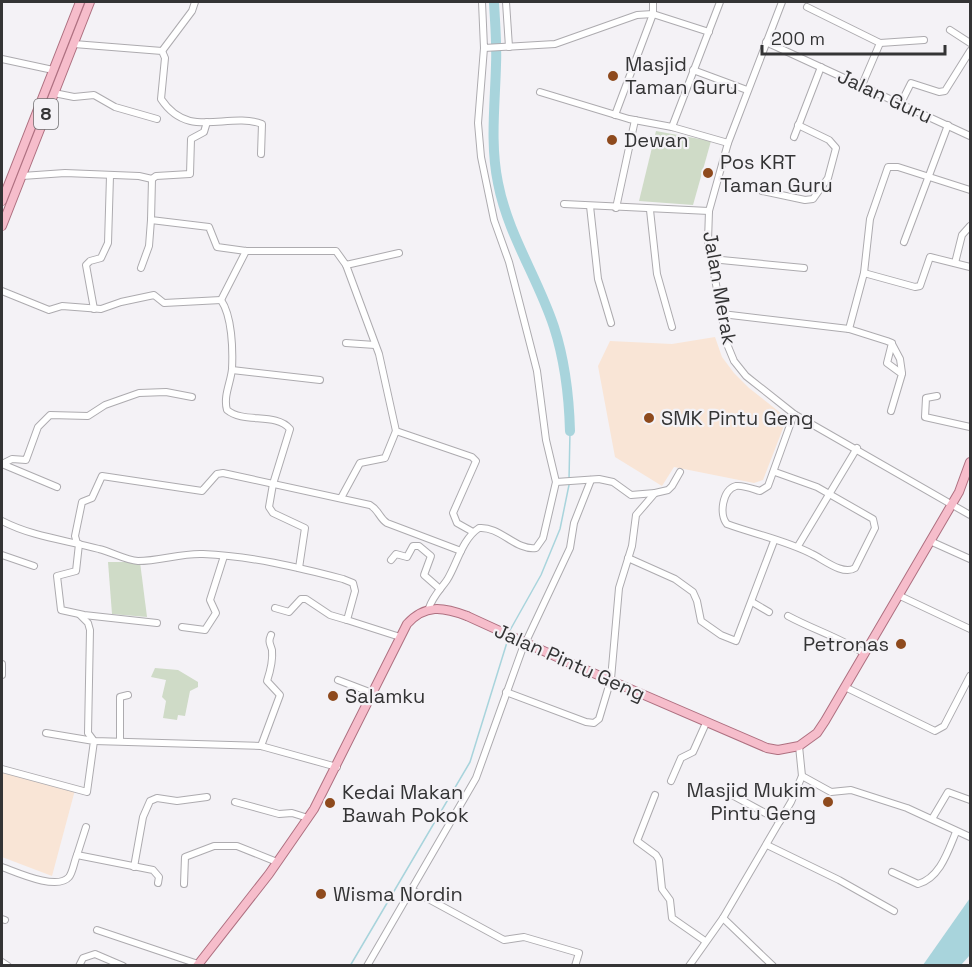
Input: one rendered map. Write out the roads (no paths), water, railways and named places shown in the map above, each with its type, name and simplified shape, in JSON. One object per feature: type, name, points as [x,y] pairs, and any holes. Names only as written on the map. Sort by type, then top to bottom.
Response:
[{"type":"main road","name":"8","points":[[2,201],[80,2]]},
{"type":"main road","name":"8","points":[[2,226],[90,2]]},
{"type":"main road","points":[[799,746],[817,733],[865,654],[967,480],[970,462]]},
{"type":"main road","points":[[197,965],[278,862],[308,818],[337,767],[400,637],[412,618],[429,608]]},
{"type":"main road","name":"Jalan Pintu Geng","points":[[429,608],[449,609],[467,616],[767,748],[778,750],[799,746]]},
{"type":"street","points":[[162,51],[192,11],[195,2]]},
{"type":"street","points":[[429,608],[433,596],[440,589],[473,532],[484,527],[524,547],[536,548],[543,538],[559,482],[546,440],[537,371],[509,262],[494,220],[481,157],[478,123],[485,47],[483,2]]},
{"type":"street","points":[[506,2],[507,47]]},
{"type":"street","points":[[615,115],[653,14],[653,2]]},
{"type":"street","points":[[672,127],[720,2]]},
{"type":"street","name":"Jalan Merak","points":[[782,2],[728,143],[709,212],[708,241],[727,344],[738,366],[758,386],[794,414],[857,448],[970,515]]},
{"type":"street","points":[[807,7],[880,43],[924,40]]},
{"type":"street","points":[[485,47],[507,47],[570,40],[625,18],[653,14],[709,32]]},
{"type":"street","points":[[950,30],[970,43]]},
{"type":"street","name":"Jalan Guru","points":[[766,42],[970,136]]},
{"type":"street","points":[[862,85],[880,43]]},
{"type":"street","points":[[74,44],[162,51]]},
{"type":"street","points":[[162,51],[165,58],[161,99],[175,115],[185,120],[262,124],[261,154]]},
{"type":"street","points":[[901,103],[911,82],[939,92],[945,91],[970,51]]},
{"type":"street","points":[[2,59],[53,70]]},
{"type":"street","points":[[794,137],[821,67]]},
{"type":"street","points":[[693,70],[747,90]]},
{"type":"street","points":[[540,92],[615,115],[672,127],[728,143]]},
{"type":"street","points":[[54,93],[74,97],[94,95],[115,106],[157,119]]},
{"type":"street","points":[[616,208],[635,120]]},
{"type":"street","points":[[22,176],[65,173],[139,176],[152,179],[156,176],[190,174],[191,139],[204,132],[207,122]]},
{"type":"street","points":[[762,191],[805,200],[813,199],[828,178],[836,148],[829,141],[798,125]]},
{"type":"street","points":[[904,242],[948,125]]},
{"type":"street","points":[[849,329],[864,273],[870,219],[888,167],[898,167],[970,190]]},
{"type":"street","points":[[94,309],[86,265],[90,261],[101,258],[108,244],[110,176]]},
{"type":"street","points":[[141,268],[149,246],[152,179]]},
{"type":"street","points":[[564,204],[709,212]]},
{"type":"street","points":[[590,206],[598,279],[611,323]]},
{"type":"street","points":[[650,210],[657,274],[672,327]]},
{"type":"street","points":[[151,220],[211,228],[212,239],[217,247],[246,251],[334,250],[346,265],[375,345],[396,431],[385,458],[360,463],[341,498]]},
{"type":"street","points":[[955,263],[962,235],[970,228]]},
{"type":"street","points":[[246,251],[221,300],[227,317],[232,370],[225,403],[227,410],[239,416],[283,423],[290,429],[273,484],[269,510],[302,525],[306,530],[299,568]]},
{"type":"street","points":[[346,265],[399,254]]},
{"type":"street","points":[[864,273],[915,287],[920,286],[930,257],[970,267]]},
{"type":"street","points":[[711,259],[804,268]]},
{"type":"street","points":[[2,291],[43,310],[62,306],[101,309],[154,295],[164,303],[221,300]]},
{"type":"street","points":[[722,314],[849,329],[892,343],[900,359],[902,374],[891,411]]},
{"type":"street","points":[[346,343],[375,345]]},
{"type":"street","points":[[892,343],[887,363],[902,374]]},
{"type":"street","points":[[232,370],[320,380]]},
{"type":"street","points":[[2,464],[12,459],[26,460],[38,427],[50,415],[88,416],[105,405],[139,393],[166,392],[192,397]]},
{"type":"street","points":[[937,396],[926,398],[925,417],[970,427]]},
{"type":"street","points":[[775,472],[817,488],[876,523],[855,568],[851,571],[844,570],[798,546],[774,541],[727,524],[722,514],[730,491],[736,486],[764,490],[775,472],[794,414]]},
{"type":"street","points":[[396,431],[474,458],[475,468],[453,513],[457,524],[473,532]]},
{"type":"street","points":[[798,546],[857,448]]},
{"type":"street","points":[[2,464],[57,487]]},
{"type":"street","points":[[559,482],[580,479],[613,482],[631,495],[668,490],[680,472]]},
{"type":"street","points":[[157,623],[80,615],[61,610],[57,576],[76,572],[78,543],[75,536],[82,502],[92,498],[102,476],[198,491],[206,490],[217,474],[341,498],[370,505],[379,510],[382,520],[387,523],[461,551]]},
{"type":"street","points":[[367,966],[476,778],[506,692],[572,543],[574,524],[591,480]]},
{"type":"street","points":[[506,692],[594,723],[599,718],[611,679],[619,588],[628,558],[636,515],[655,493]]},
{"type":"street","points":[[2,521],[33,534],[78,543],[138,561],[187,555],[224,556],[299,568],[354,583],[355,591],[347,620]]},
{"type":"street","points":[[628,558],[685,586],[697,601],[701,621],[721,635],[736,641],[753,602],[774,541]]},
{"type":"street","points":[[930,541],[970,559]]},
{"type":"street","points":[[391,560],[396,554],[407,557],[413,546],[419,546],[431,556],[423,575],[440,589]]},
{"type":"street","points":[[2,555],[34,566]]},
{"type":"street","points":[[182,627],[205,630],[215,616],[210,600],[224,556]]},
{"type":"street","points":[[898,595],[970,629]]},
{"type":"street","points":[[275,608],[289,612],[301,599],[306,598],[330,615],[400,637]]},
{"type":"street","points":[[753,602],[769,612]]},
{"type":"street","points":[[2,769],[87,792],[94,741],[88,733],[90,630],[88,623],[80,615]]},
{"type":"street","points":[[788,616],[842,639],[865,654]]},
{"type":"street","points":[[261,746],[280,695],[267,681],[271,668],[272,650],[268,643],[271,635]]},
{"type":"street","points":[[2,664],[2,675]]},
{"type":"street","points":[[338,680],[372,693]]},
{"type":"street","points":[[845,687],[935,730],[944,726],[969,681]]},
{"type":"street","points":[[120,741],[120,697],[128,695]]},
{"type":"street","points":[[671,781],[681,759],[693,752],[706,723]]},
{"type":"street","points":[[46,733],[94,741],[261,746],[337,767]]},
{"type":"street","points":[[689,966],[723,918],[767,845],[802,776],[799,746]]},
{"type":"street","points":[[802,776],[831,792],[851,789],[932,819],[970,837]]},
{"type":"street","points":[[932,819],[948,792],[970,800]]},
{"type":"street","points":[[655,795],[637,841],[656,855],[662,889],[671,904],[672,918],[705,941]]},
{"type":"street","points":[[732,795],[780,820]]},
{"type":"street","points":[[134,867],[143,817],[150,801],[159,798],[177,801],[207,797]]},
{"type":"street","points":[[235,802],[279,814],[291,813],[308,818]]},
{"type":"street","points":[[2,867],[42,880],[60,882],[70,875],[86,827]]},
{"type":"street","points":[[892,872],[918,884],[928,880],[944,860],[956,832]]},
{"type":"street","points":[[767,845],[894,910]]},
{"type":"street","points":[[184,884],[185,857],[189,853],[214,846],[238,846],[278,862]]},
{"type":"street","points":[[76,855],[158,873],[158,883]]},
{"type":"street","points":[[412,891],[504,940],[524,937],[579,953],[575,966]]},
{"type":"street","points":[[723,918],[773,966]]},
{"type":"street","points":[[97,930],[197,965]]},
{"type":"street","points":[[79,966],[83,958],[95,954],[123,966]]},
{"type":"street","points":[[2,962],[8,966]]},
{"type":"water","points":[[970,898],[970,955],[961,965],[923,965]]},
{"type":"waterway","points":[[494,2],[496,41],[494,139],[498,183],[509,221],[558,340],[566,378],[570,431]]},
{"type":"waterway","points":[[569,480],[570,431]]},
{"type":"waterway","points":[[509,632],[541,575],[560,529],[569,485]]},
{"type":"waterway","points":[[350,966],[470,762],[508,639]]},
{"type":"place","name":"Masjid Taman Guru","points":[[613,76]]},
{"type":"place","name":"Dewan","points":[[612,140]]},
{"type":"place","name":"Pos KRT Taman Guru","points":[[708,173]]},
{"type":"place","name":"SMK Pintu Geng","points":[[649,418]]},
{"type":"place","name":"Petronas","points":[[901,644]]},
{"type":"place","name":"Salamku","points":[[333,696]]},
{"type":"place","name":"Masjid Mukim Pintu Geng","points":[[828,802]]},
{"type":"place","name":"Kedai Makan Bawah Pokok","points":[[330,803]]},
{"type":"place","name":"Wisma Nordin","points":[[321,894]]}]
